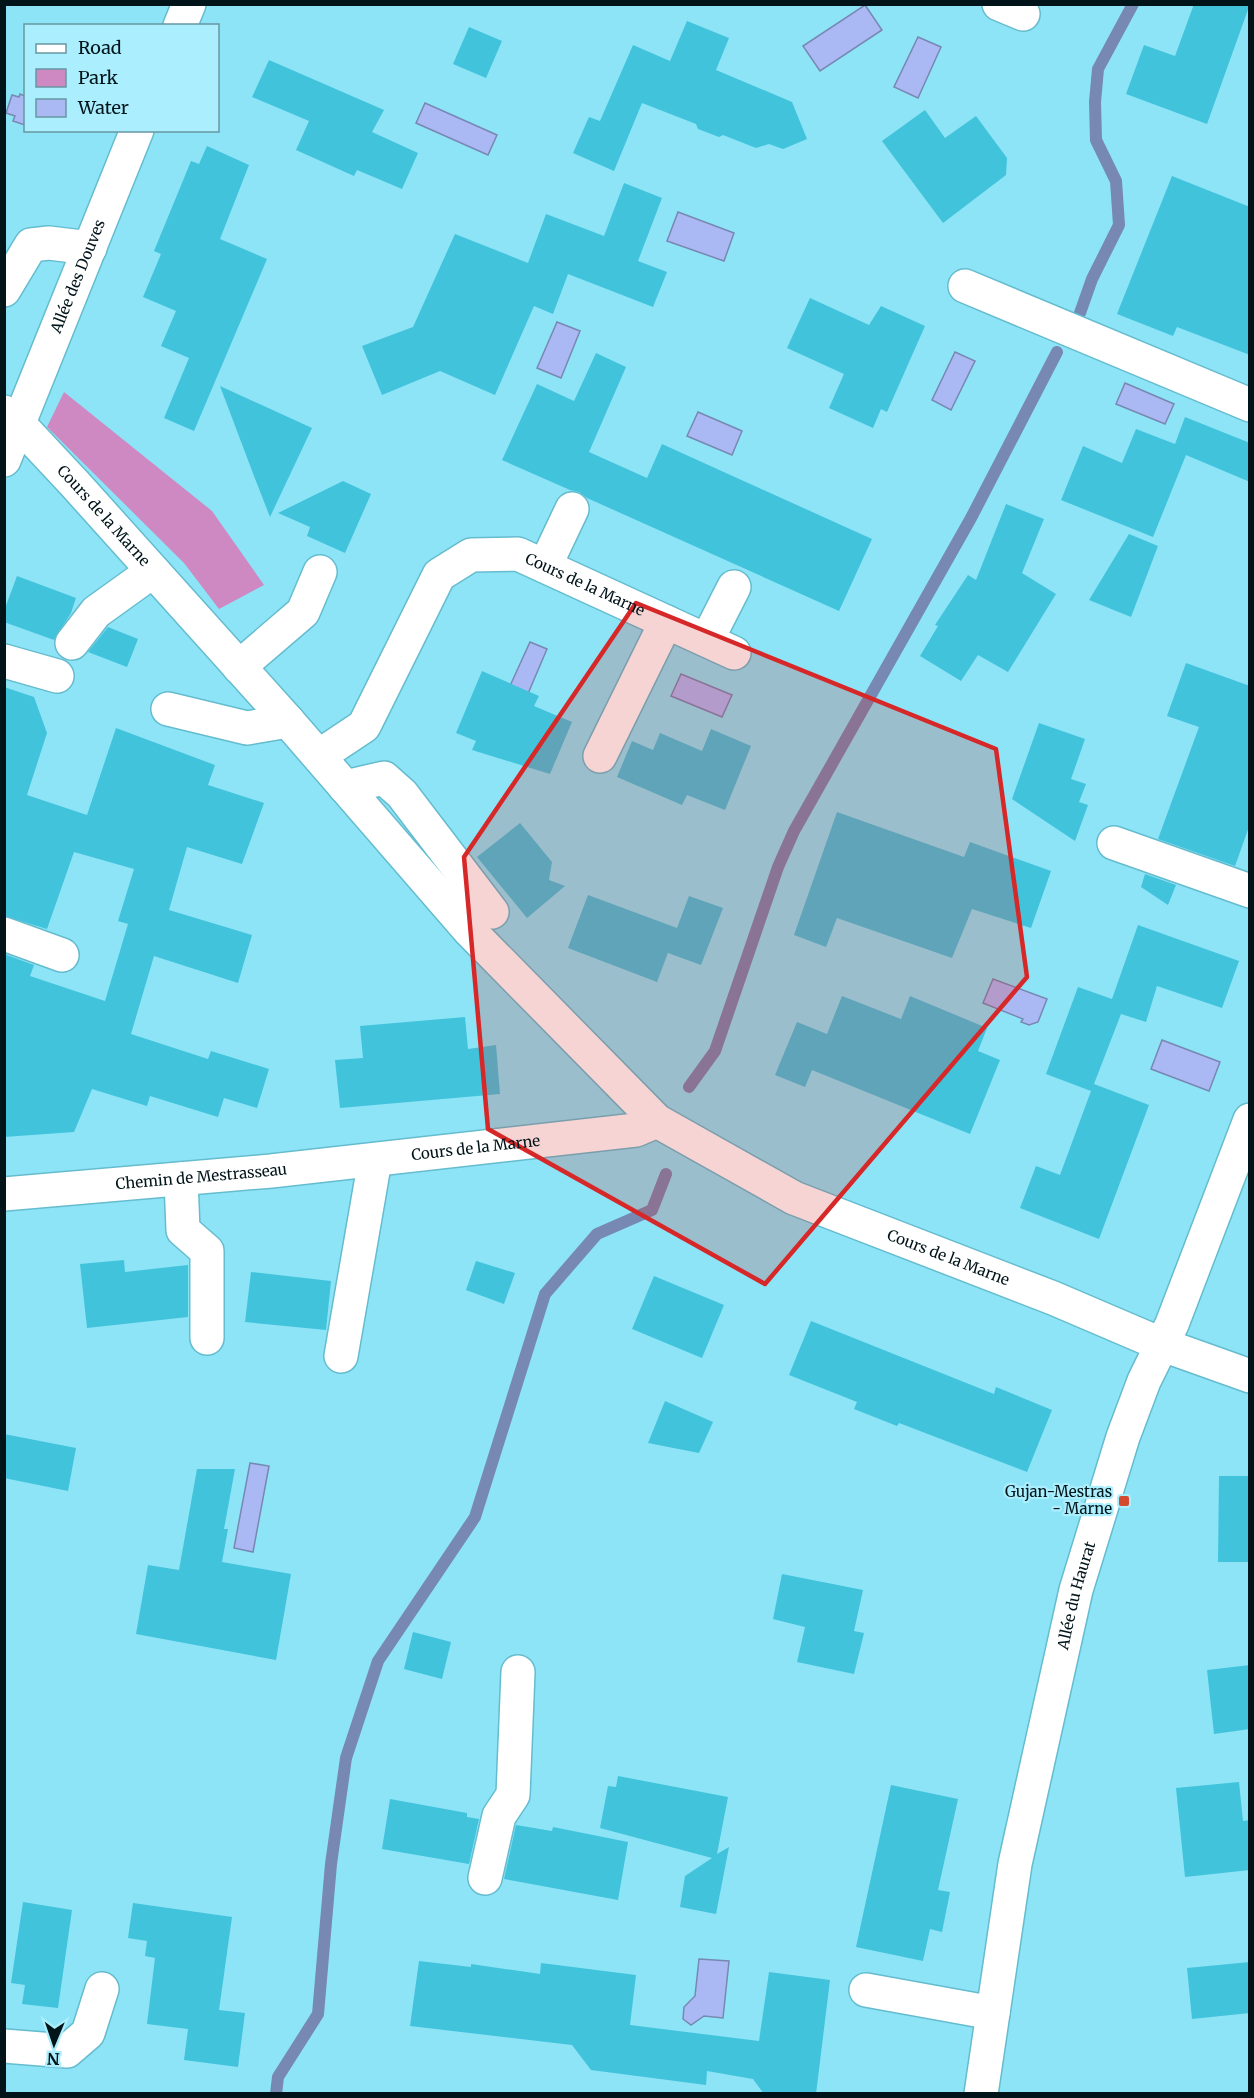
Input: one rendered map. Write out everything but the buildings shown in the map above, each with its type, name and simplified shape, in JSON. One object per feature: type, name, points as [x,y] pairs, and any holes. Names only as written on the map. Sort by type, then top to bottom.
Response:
[{"type":"street","points":[[181,24],[189,4]]},
{"type":"street","name":"Allée des Douves","points":[[4,460],[11,418],[90,248],[136,132]]},
{"type":"street","points":[[4,290],[31,245],[49,243],[90,248]]},
{"type":"street","points":[[965,286],[1250,405]]},
{"type":"street","name":"Cours de la Marne","points":[[11,418],[288,721],[469,930],[657,1121],[794,1198],[1053,1298],[1163,1345],[1250,1376]]},
{"type":"street","points":[[545,566],[572,509]]},
{"type":"street","name":"Cours de la Marne","points":[[319,756],[364,726],[439,575],[471,555],[518,554],[721,647],[734,587]]},
{"type":"street","points":[[72,643],[96,612],[153,571]]},
{"type":"street","points":[[239,667],[303,612],[320,572]]},
{"type":"street","points":[[600,756],[666,622]]},
{"type":"street","points":[[4,661],[57,676]]},
{"type":"street","points":[[168,709],[247,728],[288,721]]},
{"type":"street","points":[[345,787],[384,778],[402,794],[492,912]]},
{"type":"street","points":[[1114,843],[1250,891]]},
{"type":"street","points":[[4,934],[62,955]]},
{"type":"street","name":"Allée du Haurat","points":[[981,2094],[1015,1864],[1076,1590],[1123,1437],[1144,1381],[1163,1345],[1250,1120]]},
{"type":"street","name":"Cours de la Marne","points":[[387,1158],[636,1130],[657,1121]]},
{"type":"street","points":[[340,1356],[387,1158]]},
{"type":"street","name":"Chemin de Mestrasseau","points":[[4,1194],[387,1158]]},
{"type":"street","points":[[181,1179],[183,1230],[207,1251],[207,1338]]},
{"type":"street","points":[[485,1878],[499,1816],[513,1795],[518,1672]]},
{"type":"street","points":[[4,2046],[67,2051],[88,2033],[102,1989]]},
{"type":"street","points":[[866,1990],[993,2013]]},
{"type":"highlighted area","points":[[636,603],[996,749],[1027,977],[765,1284],[488,1129],[464,857]]},
{"type":"green space","points":[[64,392],[212,511],[264,585],[219,609],[184,563],[47,427]]},
{"type":"water","points":[[865,5],[882,30],[820,71],[803,46]]},
{"type":"water","points":[[918,37],[941,47],[918,98],[894,87]]},
{"type":"water","points":[[20,94],[24,96],[24,125],[13,121],[15,116],[6,113],[12,95],[19,97]]},
{"type":"water","points":[[425,103],[497,135],[488,155],[416,123]]},
{"type":"water","points":[[678,212],[734,233],[724,261],[667,241]]},
{"type":"water","points":[[557,322],[580,331],[561,378],[537,368]]},
{"type":"water","points":[[955,352],[975,361],[951,410],[932,400]]},
{"type":"water","points":[[1125,383],[1174,404],[1165,424],[1116,404]]},
{"type":"water","points":[[698,412],[742,431],[732,455],[687,436]]},
{"type":"water","points":[[530,642],[547,649],[527,696],[509,688]]},
{"type":"water","points":[[681,674],[732,695],[722,717],[671,696]]},
{"type":"water","points":[[993,979],[1047,999],[1038,1022],[1029,1025],[1021,1022],[1023,1019],[983,1003]]},
{"type":"water","points":[[1162,1040],[1220,1062],[1209,1091],[1151,1069]]},
{"type":"water","points":[[250,1463],[269,1466],[253,1552],[234,1548]]},
{"type":"water","points":[[699,1959],[729,1961],[723,2018],[704,2016],[691,2025],[683,2019],[684,2007],[695,1996]]},
{"type":"waterway","points":[[1080,313],[1092,279],[1119,225],[1116,181],[1096,140],[1095,102],[1098,69],[1133,4]]},
{"type":"waterway","points":[[689,1087],[715,1051],[778,867],[794,831],[971,518],[1057,352]]},
{"type":"waterway","points":[[276,2094],[278,2077],[318,2014],[331,1864],[346,1758],[378,1661],[475,1517],[545,1294],[597,1234],[652,1210],[666,1174]]},
{"type":"place","name":"Gujan-Mestras - Marne","points":[[1124,1501]]}]
